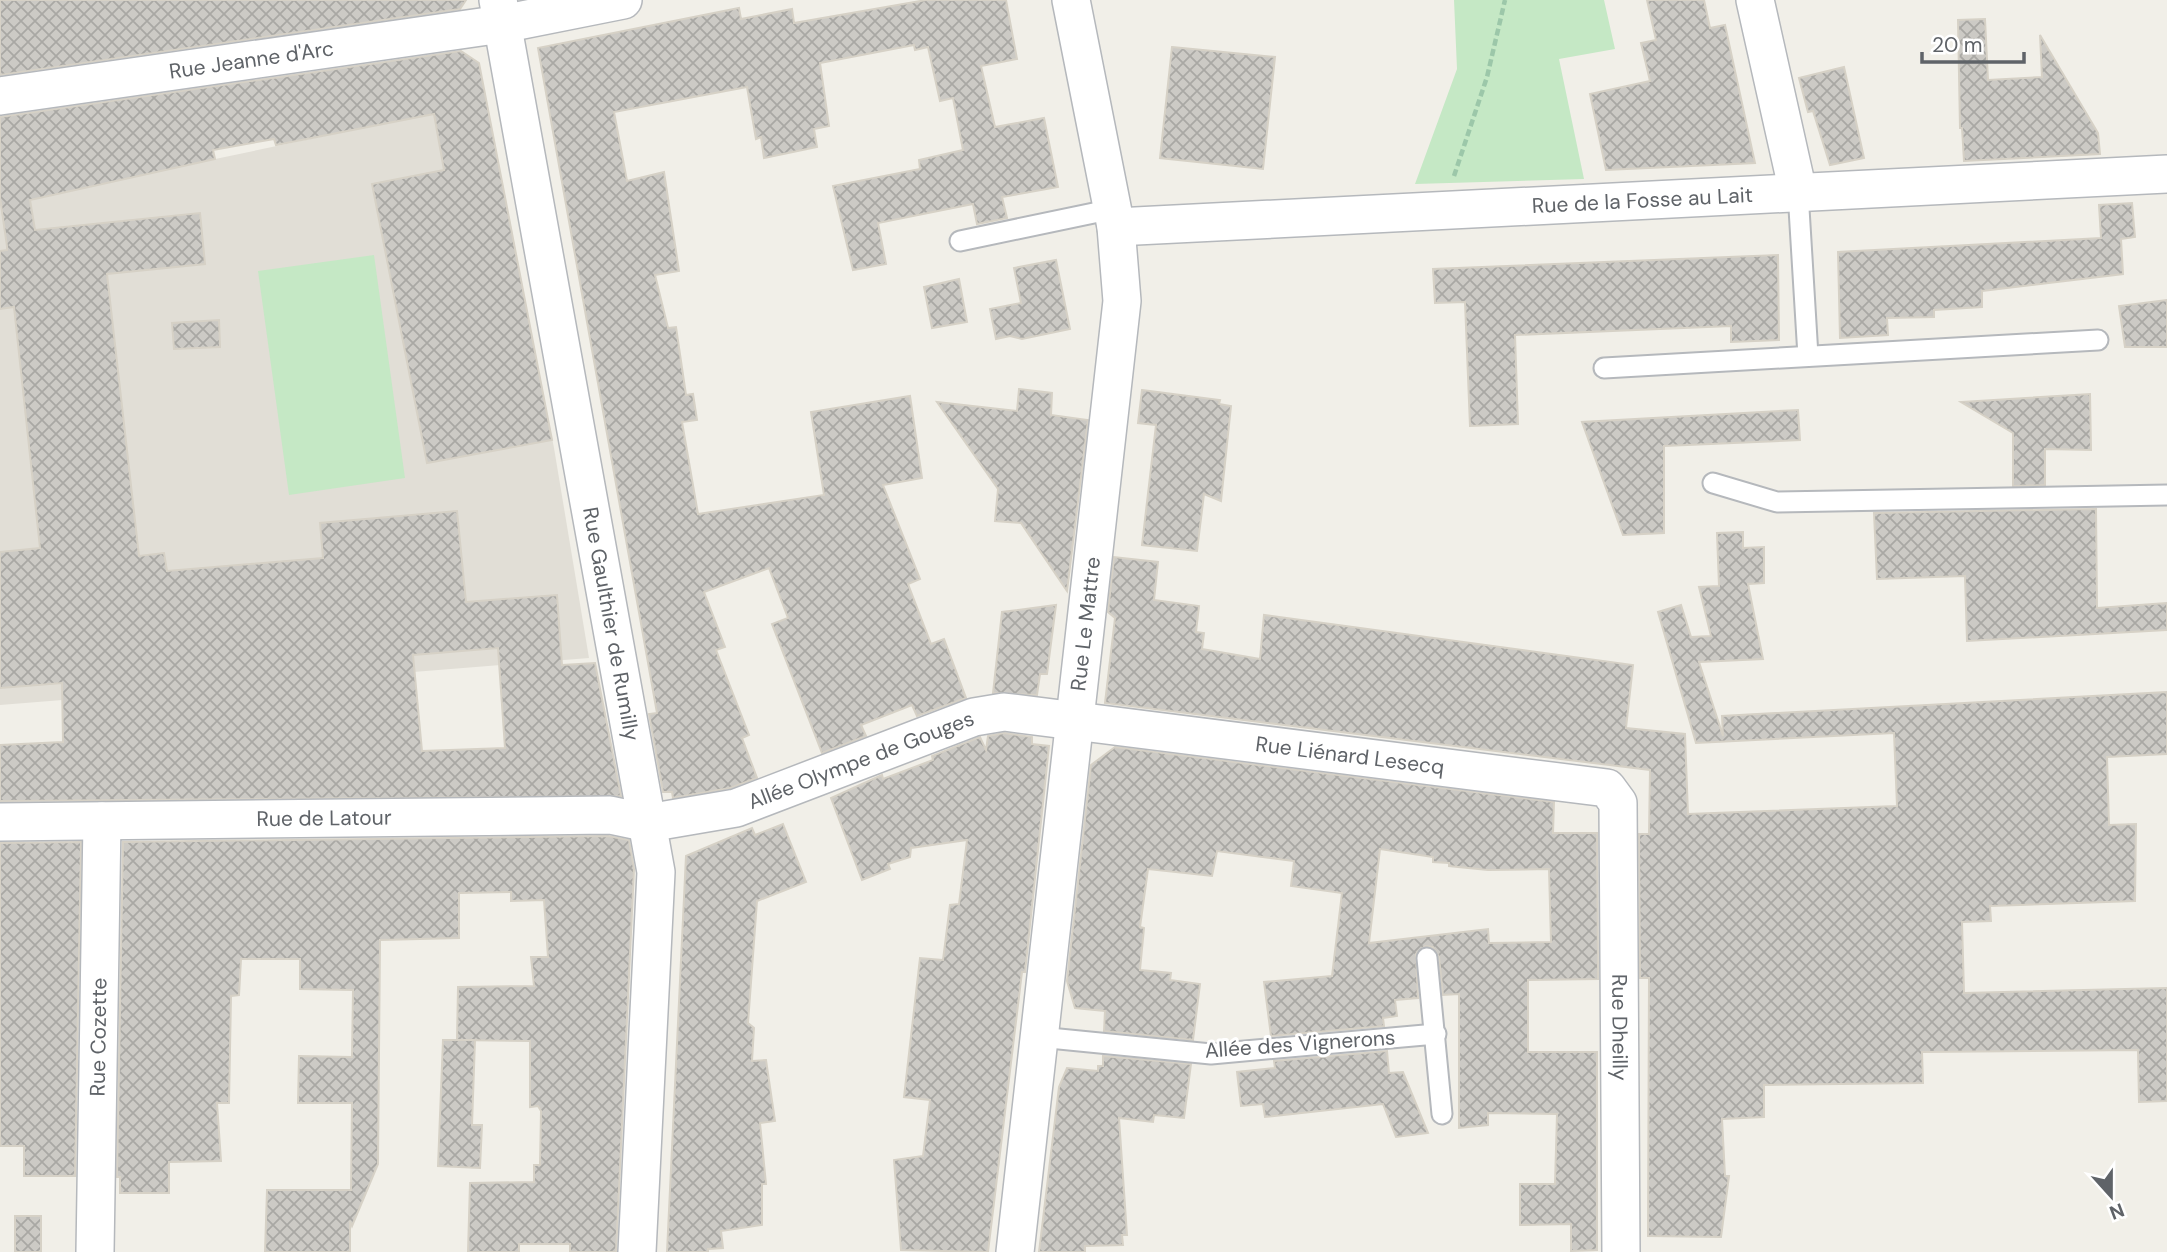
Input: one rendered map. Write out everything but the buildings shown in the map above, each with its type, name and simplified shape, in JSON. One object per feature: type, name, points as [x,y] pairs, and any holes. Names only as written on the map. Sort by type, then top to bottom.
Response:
[{"type":"street","name":"Rue Jeanne d'Arc","points":[[0,96],[500,12],[623,0]]},
{"type":"street","name":"Rue Le Mattre","points":[[1014,1252],[1122,301],[1115,218],[1071,0]]},
{"type":"street","points":[[1755,0],[1798,192]]},
{"type":"street","name":"Rue Gaulthier de Rumilly","points":[[500,12],[656,872],[637,1252]]},
{"type":"street","name":"Rue de la Fosse au Lait","points":[[1115,218],[1443,210],[2167,174]]},
{"type":"street","name":"Allée Olympe de Gouges","points":[[648,823],[736,808],[974,717],[1004,712],[1075,722]]},
{"type":"street","name":"Rue Liénard Lesecq","points":[[1075,722],[1607,788],[1618,803]]},
{"type":"street","name":"Rue Dheilly","points":[[1618,803],[1621,1252]]},
{"type":"street","name":"Rue de Latour","points":[[0,822],[610,816],[648,823]]},
{"type":"street","name":"Rue Cozette","points":[[94,1252],[102,821]]},
{"type":"lane","points":[[1798,192],[1808,356]]},
{"type":"lane","points":[[960,241],[1115,218]]},
{"type":"lane","points":[[1604,368],[2098,340]]},
{"type":"lane","points":[[1713,483],[1777,502],[2167,495]]},
{"type":"lane","points":[[1427,958],[1442,1114]]},
{"type":"lane","name":"Allée des Vignerons","points":[[1039,1037],[1211,1054],[1436,1034]]},
{"type":"path","points":[[1443,210],[1487,77],[1505,0]]},
{"type":"shaded area","points":[[487,102],[554,448],[589,658],[0,705],[0,204]]},
{"type":"green space","points":[[1454,0],[1604,0],[1615,49],[1559,59],[1584,179],[1415,184],[1457,69]]},
{"type":"green space","points":[[374,255],[405,478],[289,495],[258,271]]}]
